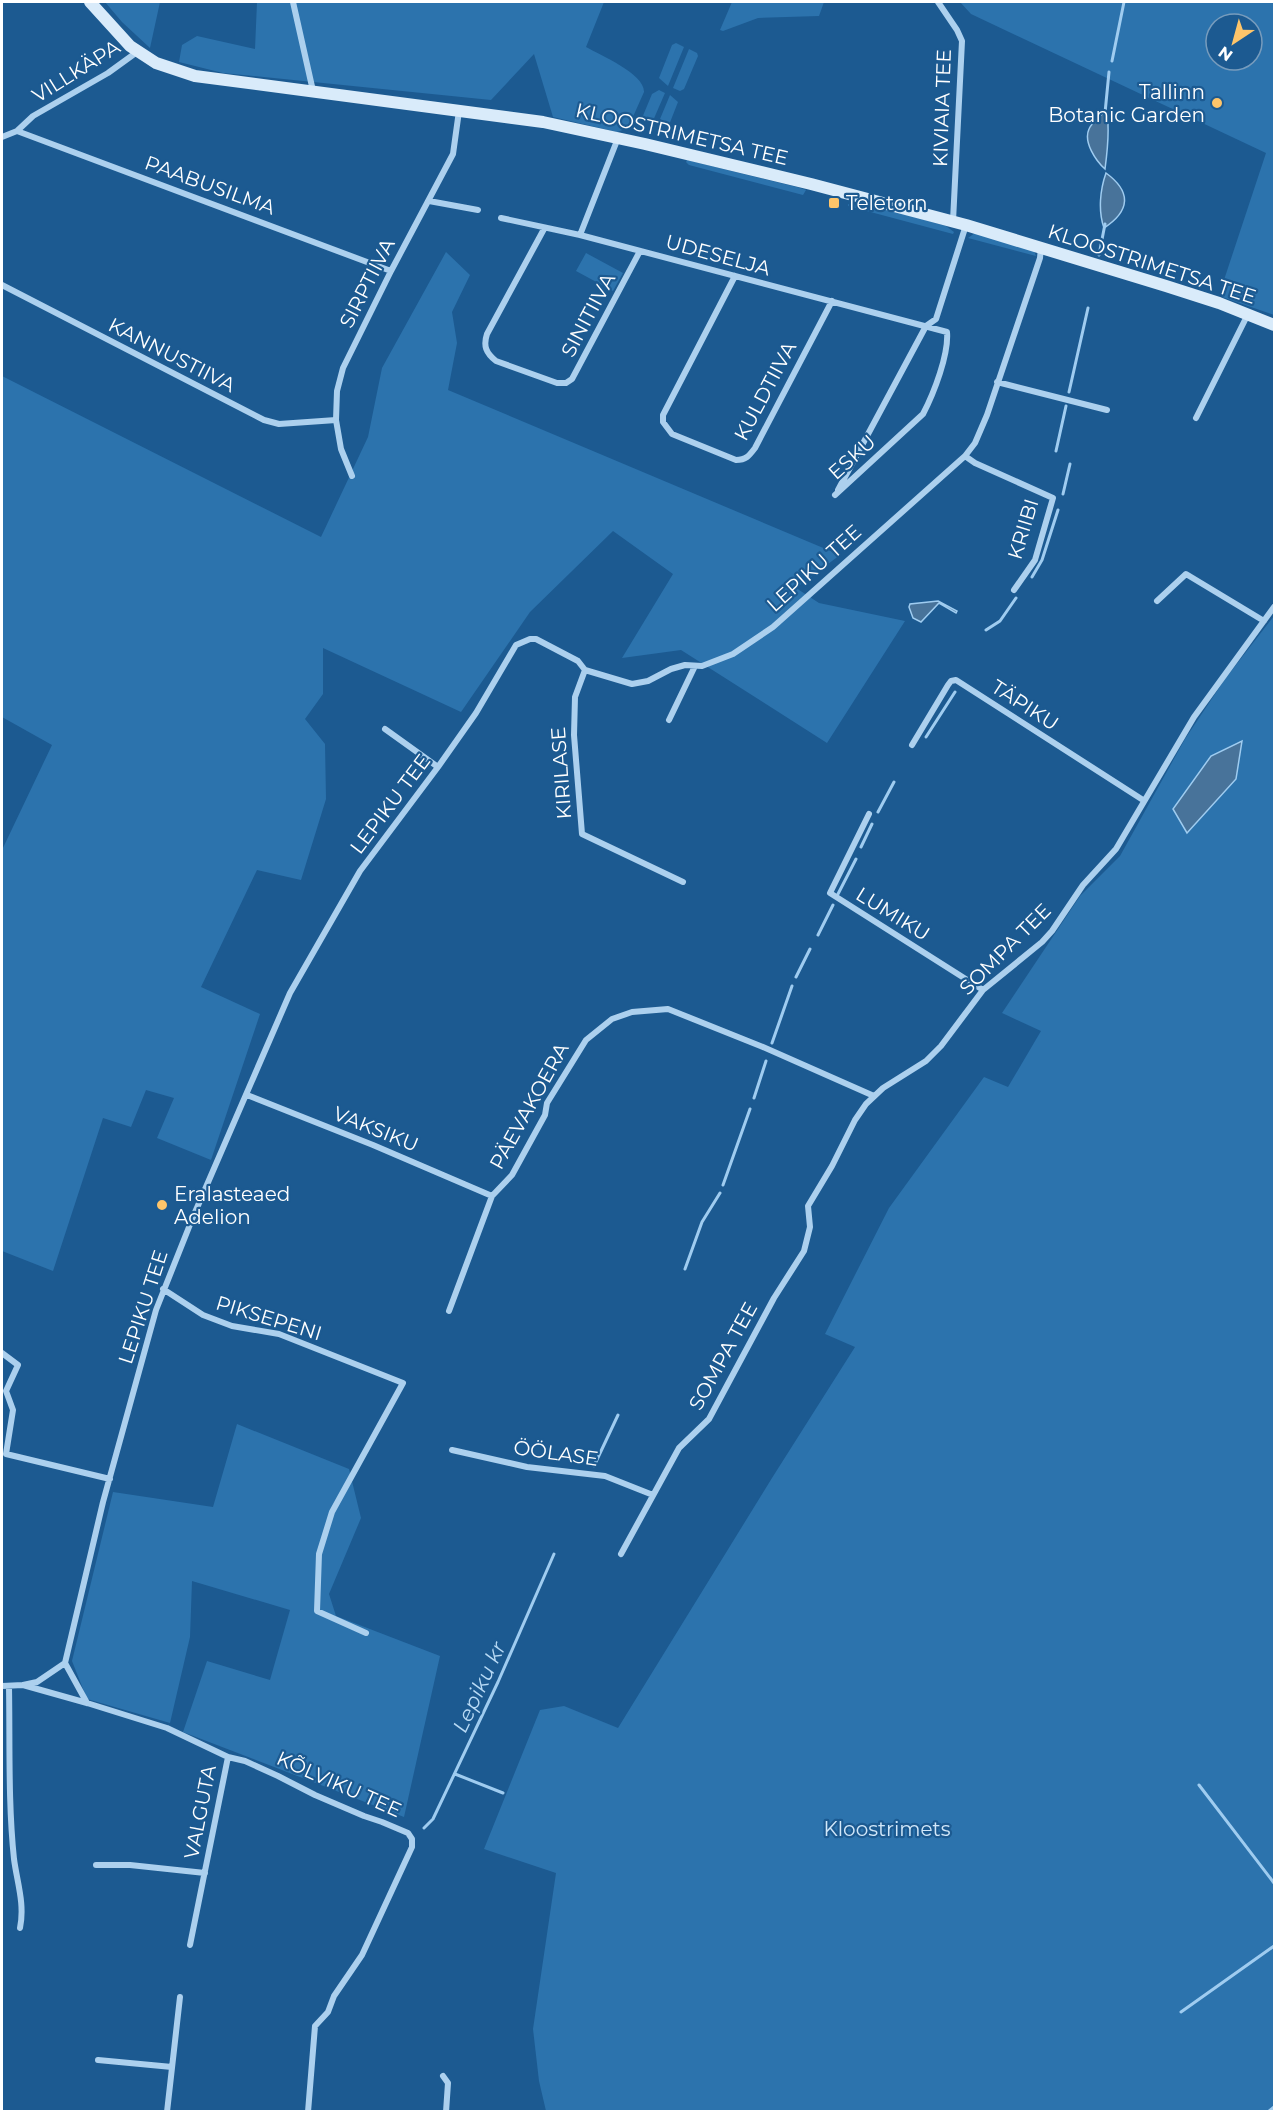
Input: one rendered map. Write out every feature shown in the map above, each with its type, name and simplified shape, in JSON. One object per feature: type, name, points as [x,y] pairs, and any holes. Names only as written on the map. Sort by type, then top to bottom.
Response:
[{"type":"main road","name":"KLOOSTRIMETSA TEE","points":[[90,2],[130,46],[156,63],[195,76],[543,122],[618,138],[811,184],[1041,247],[1198,296],[1275,325]]},
{"type":"street","points":[[293,2],[314,91]]},
{"type":"street","name":"KIVIAIA TEE","points":[[938,2],[962,41],[960,224]]},
{"type":"street","name":"VILLKÄPA","points":[[2,137],[17,131],[33,116],[108,73],[138,51]]},
{"type":"street","name":"SIRPTIIVA","points":[[352,476],[341,449],[336,420],[337,391],[343,368],[453,154],[459,110]]},
{"type":"street","name":"PAABUSILMA","points":[[17,131],[391,271]]},
{"type":"street","points":[[580,236],[618,138]]},
{"type":"street","points":[[429,201],[478,210]]},
{"type":"street","name":"UDESELJA","points":[[501,218],[640,251],[926,326]]},
{"type":"street","name":"ESKU","points":[[926,326],[947,332],[948,343],[926,408],[914,424],[835,495],[926,326],[936,320],[960,224]]},
{"type":"street","name":"SINITIIVA","points":[[544,229],[487,334],[485,348],[496,360],[557,383],[572,380],[640,251]]},
{"type":"street","name":"LEPIKU TEE","points":[[65,1663],[134,1387],[163,1289],[290,993],[374,850],[476,713],[516,645],[536,639],[578,661],[585,670],[632,684],[648,681],[671,669],[685,665],[702,666],[733,654],[773,627],[966,456],[981,432],[1040,258],[1041,247]]},
{"type":"street","name":"KULDTIIVA","points":[[735,276],[663,415],[663,422],[672,434],[736,460],[749,456],[755,448],[832,302]]},
{"type":"street","name":"KANNUSTIIVA","points":[[2,285],[264,420],[279,424],[336,420]]},
{"type":"street","points":[[1196,418],[1247,316]]},
{"type":"street","points":[[997,382],[1107,410]]},
{"type":"street","name":"KRIIBI","points":[[966,456],[975,463],[1053,498],[1035,560],[1014,590]]},
{"type":"street","points":[[1157,601],[1186,574],[1264,621]]},
{"type":"street","name":"SOMPA TEE","points":[[621,1554],[679,1448],[709,1419],[774,1298],[804,1251],[810,1227],[808,1206],[832,1166],[855,1120],[883,1088],[926,1060],[940,1046],[983,990],[1042,942],[1052,931],[1083,885],[1116,849],[1194,717],[1275,607]]},
{"type":"street","points":[[669,720],[695,666]]},
{"type":"street","name":"KIRILASE","points":[[585,670],[575,697],[574,735],[582,834],[683,882]]},
{"type":"street","name":"TÄPIKU","points":[[912,745],[948,685],[951,681],[956,680],[1143,800]]},
{"type":"street","points":[[385,729],[438,767]]},
{"type":"street","name":"LUMIKU","points":[[868,814],[830,893],[983,990]]},
{"type":"street","name":"PÄEVAKOERA","points":[[449,1311],[492,1196],[512,1176],[545,1115],[547,1103],[586,1040],[612,1019],[632,1012],[668,1009],[763,1047],[874,1096]]},
{"type":"street","name":"VAKSIKU","points":[[246,1095],[373,1145],[492,1196]]},
{"type":"street","name":"PIKSEPENI","points":[[163,1289],[203,1315],[232,1326],[279,1334],[403,1383],[332,1512],[318,1554],[317,1611],[366,1633]]},
{"type":"street","points":[[2,1353],[18,1365],[6,1391],[13,1410],[6,1454],[110,1479]]},
{"type":"street","name":"ÖÖLASE","points":[[452,1450],[527,1467],[605,1476],[653,1495]]},
{"type":"street","points":[[23,1685],[37,1682],[65,1663],[87,1703]]},
{"type":"street","name":"KÕLVIKU TEE","points":[[5,1686],[23,1685],[166,1728],[228,1757],[245,1761],[344,1808],[408,1833],[412,1839],[412,1847],[362,1955],[334,1996],[328,2012],[315,2026],[308,2112]]},
{"type":"street","points":[[5,1686],[14,1860],[22,1905],[20,1928]]},
{"type":"street","name":"VALGUTA","points":[[190,1945],[228,1757]]},
{"type":"street","name":"VALGUTA","points":[[96,1864],[130,1865],[205,1873]]},
{"type":"street","points":[[167,2112],[180,1997]]},
{"type":"street","points":[[98,2060],[172,2067]]},
{"type":"street","points":[[442,2076],[448,2083],[446,2112]]},
{"type":"green space","points":[[105,2],[160,2],[150,48],[122,22]]},
{"type":"green space","points":[[257,2],[604,2],[586,47],[630,72],[642,85],[644,92],[628,128],[617,132],[553,117],[534,54],[491,100],[223,73],[179,62],[182,45],[197,36],[255,49]]},
{"type":"green space","points":[[732,2],[824,2],[819,16],[758,18],[723,31],[720,30]]},
{"type":"green space","name":"Tallinn Botanic Garden","points":[[960,2],[1274,2],[1274,315],[1222,297],[1221,289],[1266,153],[971,14]]},
{"type":"green space","points":[[676,43],[684,47],[668,86],[659,78],[672,45]]},
{"type":"green space","points":[[689,49],[698,56],[684,89],[680,91],[673,88]]},
{"type":"green space","points":[[659,90],[665,93],[652,123],[642,118],[652,94]]},
{"type":"green space","points":[[670,95],[678,102],[669,125],[660,119]]},
{"type":"green space","points":[[687,160],[806,190],[803,195],[689,165]]},
{"type":"green space","points":[[848,204],[883,208],[946,226],[954,232],[953,234],[848,206]]},
{"type":"green space","points":[[975,233],[1034,251],[1036,256],[968,238]]},
{"type":"green space","points":[[446,252],[470,275],[452,312],[457,343],[448,390],[840,555],[796,588],[819,603],[905,621],[827,743],[681,650],[622,658],[673,574],[613,531],[530,612],[461,712],[323,648],[323,694],[305,719],[325,744],[326,799],[301,880],[257,870],[201,987],[260,1014],[211,1160],[157,1138],[174,1098],[146,1090],[131,1127],[103,1118],[53,1271],[2,1251],[2,850],[52,745],[2,717],[2,376],[321,537],[368,437],[382,368]]},
{"type":"green space","points":[[586,253],[623,273],[613,291],[576,271]]},
{"type":"green space","name":"Kloostrimets","points":[[1274,616],[1274,2111],[546,2111],[539,2081],[533,2029],[556,1873],[484,1849],[540,1710],[564,1706],[618,1728],[855,1347],[825,1334],[889,1208],[984,1077],[1008,1087],[1041,1031],[1002,1013],[1080,896],[1120,856],[1185,739],[1225,679]]},
{"type":"green space","points":[[237,1424],[349,1469],[361,1518],[329,1594],[336,1616],[440,1656],[404,1817],[183,1732],[207,1661],[270,1680],[290,1610],[192,1581],[190,1637],[170,1723],[87,1699],[72,1661],[113,1492],[213,1507]]},
{"type":"shaded area","points":[[1106,110],[1108,131],[1105,169],[1091,151],[1088,134],[1092,124]]},
{"type":"shaded area","points":[[1106,173],[1120,187],[1124,194],[1124,201],[1119,215],[1104,228],[1100,200]]},
{"type":"shaded area","points":[[938,601],[957,611],[956,613],[939,603],[921,622],[913,618],[910,604]]},
{"type":"shaded area","points":[[1242,741],[1236,779],[1187,833],[1173,809],[1211,756]]},
{"type":"waterway","name":"Lepiku kr","points":[[1112,61],[1124,2]]},
{"type":"waterway","name":"Lepiku kr","points":[[1105,113],[1109,72]]},
{"type":"waterway","name":"Lepiku kr","points":[[1099,255],[1105,224]]},
{"type":"waterway","name":"Lepiku kr","points":[[1069,392],[1088,308]]},
{"type":"waterway","name":"Lepiku kr","points":[[1056,451],[1066,406]]},
{"type":"waterway","name":"Lepiku kr","points":[[1063,494],[1070,464]]},
{"type":"waterway","name":"Lepiku kr","points":[[1032,577],[1042,560],[1058,510]]},
{"type":"waterway","name":"Lepiku kr","points":[[986,630],[1000,621],[1016,598]]},
{"type":"waterway","name":"Lepiku kr","points":[[926,737],[955,692]]},
{"type":"waterway","name":"Lepiku kr","points":[[878,812],[894,782]]},
{"type":"waterway","name":"Lepiku kr","points":[[861,847],[872,824]]},
{"type":"waterway","name":"Lepiku kr","points":[[838,894],[856,859]]},
{"type":"waterway","name":"Lepiku kr","points":[[818,935],[833,905]]},
{"type":"waterway","name":"Lepiku kr","points":[[796,977],[810,949]]},
{"type":"waterway","name":"Lepiku kr","points":[[772,1043],[792,986]]},
{"type":"waterway","name":"Lepiku kr","points":[[754,1098],[766,1061]]},
{"type":"waterway","name":"Lepiku kr","points":[[723,1185],[750,1109]]},
{"type":"waterway","name":"Lepiku kr","points":[[685,1269],[702,1222],[720,1193]]},
{"type":"waterway","name":"Lepiku kr","points":[[594,1466],[618,1415]]},
{"type":"waterway","name":"Lepiku kr","points":[[424,1828],[433,1819],[498,1682],[554,1554]]},
{"type":"waterway","points":[[455,1774],[503,1793]]},
{"type":"waterway","points":[[1199,1785],[1274,1883]]},
{"type":"waterway","points":[[1181,2012],[1274,1946]]},
{"type":"waterway","points":[[1268,2112],[1274,2107]]},
{"type":"place","name":"Tallinn Botanic Garden","points":[[1217,103]]},
{"type":"place","name":"Teletorn","points":[[834,203]]},
{"type":"place","name":"Eralasteaed Adelion","points":[[162,1205]]}]
